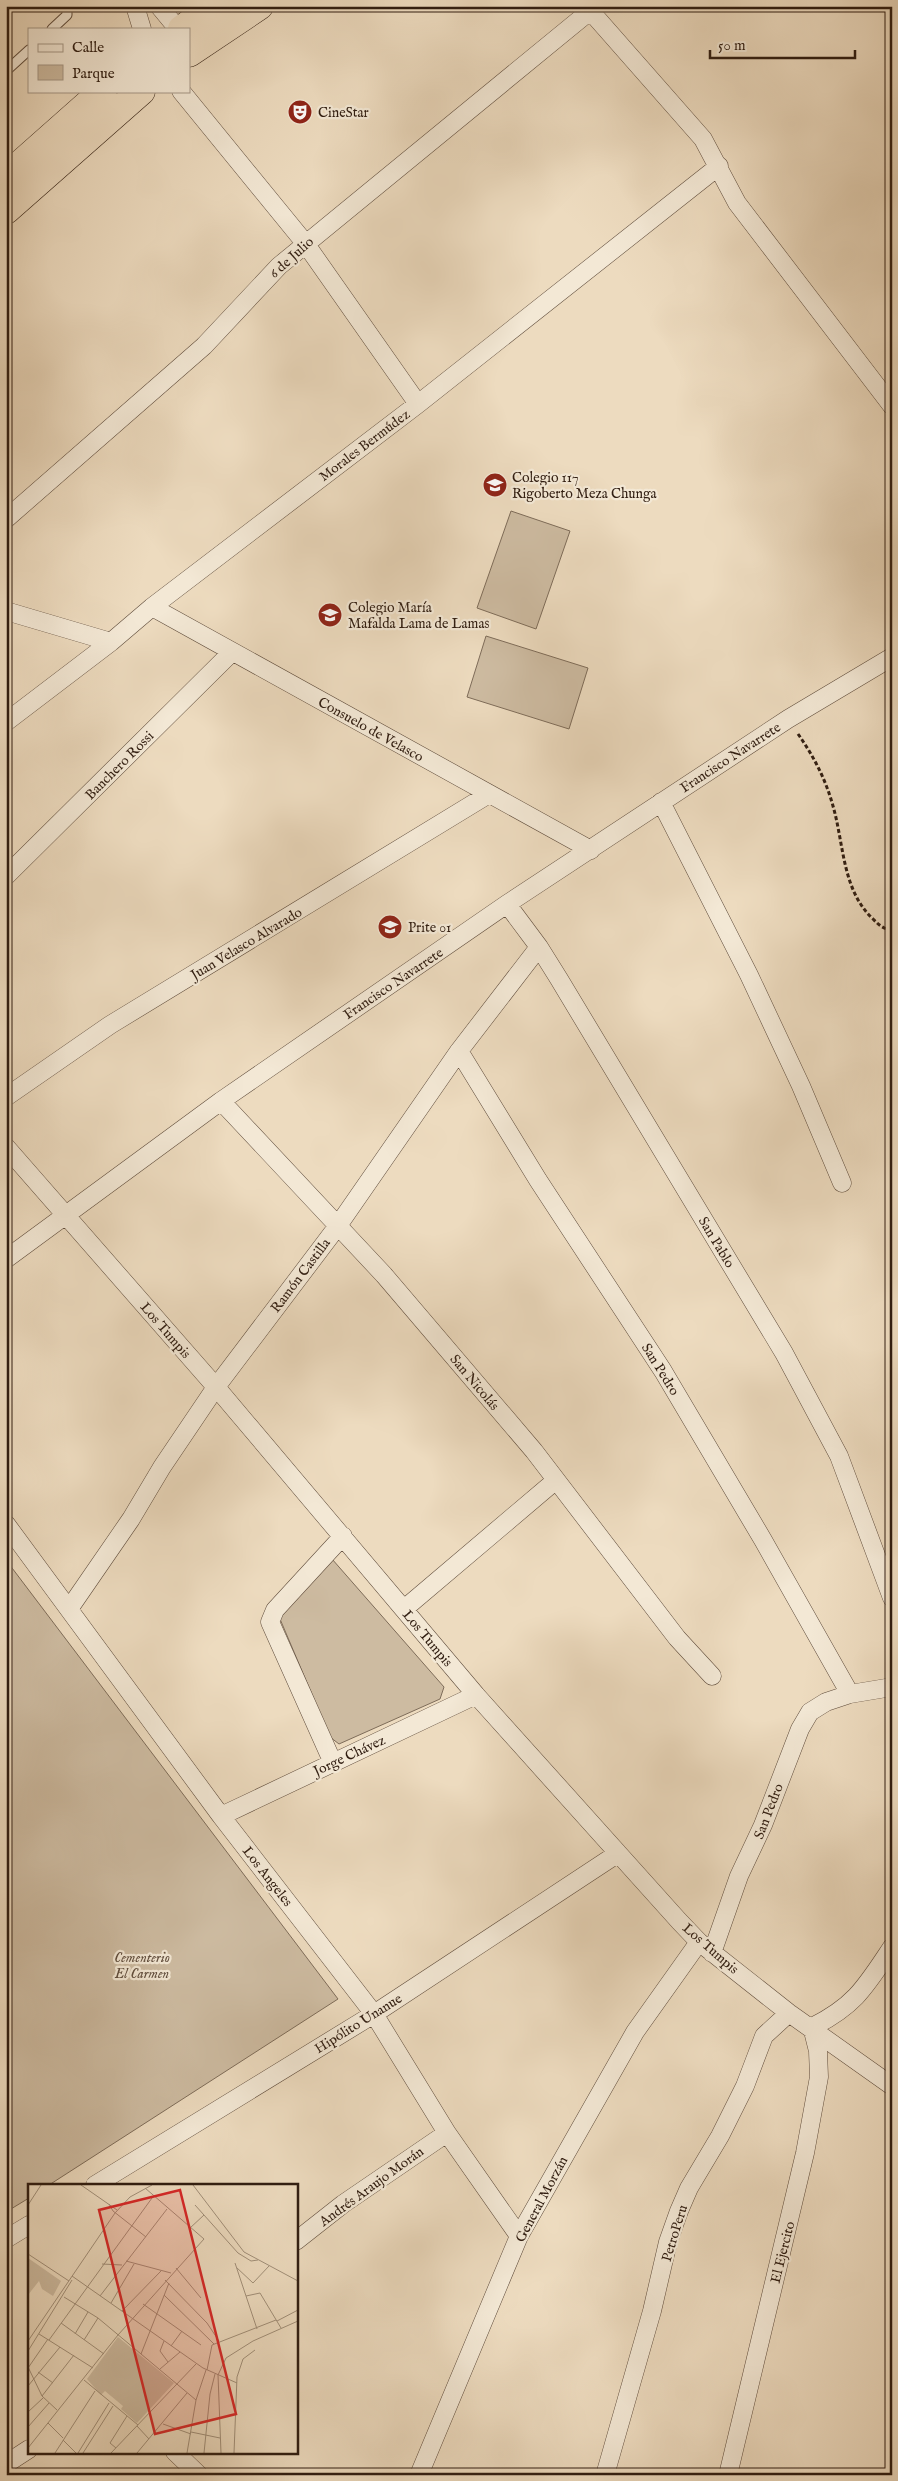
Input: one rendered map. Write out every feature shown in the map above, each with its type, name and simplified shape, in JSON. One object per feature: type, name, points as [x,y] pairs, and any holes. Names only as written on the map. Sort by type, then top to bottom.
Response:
[{"type":"highway","points":[[190,37],[214,6]]},
{"type":"highway","points":[[190,40],[259,6]]},
{"type":"highway","points":[[6,177],[102,92]]},
{"type":"highway","points":[[6,210],[140,92]]},
{"type":"street","points":[[135,6],[142,28]]},
{"type":"street","points":[[159,6],[176,28]]},
{"type":"street","points":[[588,8],[703,139],[737,203],[892,406]]},
{"type":"street","name":"6 de Julio","points":[[6,519],[204,346],[279,266],[305,243],[588,8]]},
{"type":"street","points":[[182,92],[305,243],[418,404]]},
{"type":"street","name":"Morales Bermúdez","points":[[6,722],[110,642],[152,607],[418,404],[719,166]]},
{"type":"street","name":"Consuelo de Velasco","points":[[152,607],[591,850]]},
{"type":"street","points":[[6,611],[110,642]]},
{"type":"street","name":"Banchero Rossi","points":[[6,876],[232,652]]},
{"type":"street","name":"Francisco Navarrete","points":[[6,1258],[67,1216],[221,1101],[507,904],[788,719],[892,657]]},
{"type":"street","name":"Juan Velasco Alvarado","points":[[6,1097],[119,1020],[489,794]]},
{"type":"street","points":[[661,802],[750,975],[801,1086],[842,1183]]},
{"type":"street","name":"San Pablo","points":[[507,904],[539,947],[784,1353],[839,1456],[892,1598]]},
{"type":"street","name":"Ramón Castilla","points":[[69,1609],[131,1519],[162,1467],[216,1387],[337,1227],[459,1051],[539,947]]},
{"type":"street","name":"San Pedro","points":[[459,1051],[538,1180],[663,1371],[763,1540],[850,1694]]},
{"type":"street","name":"San Nicolás","points":[[221,1101],[390,1283],[534,1451],[555,1481],[677,1638],[712,1676]]},
{"type":"street","name":"Los Tumpis","points":[[6,1147],[216,1387],[476,1695],[617,1854],[705,1947],[789,2013],[812,2027],[892,2086]]},
{"type":"street","points":[[404,1609],[555,1481]]},
{"type":"street","name":"Los Angeles","points":[[6,1524],[222,1816],[374,2014],[447,2133],[519,2236]]},
{"type":"street","points":[[333,1763],[270,1622],[275,1610],[343,1536]]},
{"type":"street","name":"San Pedro","points":[[705,1947],[763,1825],[800,1729],[810,1712],[826,1702],[850,1694],[892,1687]]},
{"type":"street","name":"Jorge Chávez","points":[[222,1816],[476,1695]]},
{"type":"street","name":"Hipólito Unanue","points":[[97,2184],[374,2014],[617,1854]]},
{"type":"street","name":"General Morzán","points":[[419,2475],[519,2236],[635,2032],[705,1947]]},
{"type":"street","points":[[812,2027],[834,2017],[854,2000],[892,1947]]},
{"type":"street","name":"PetroPeru","points":[[605,2475],[652,2311],[668,2242],[679,2211],[689,2188],[720,2136],[745,2086],[764,2036],[789,2013]]},
{"type":"street","name":"El Ejercito","points":[[728,2475],[805,2153],[819,2077],[818,2051],[812,2027]]},
{"type":"street","name":"Andrés Araujo Morán","points":[[298,2239],[343,2204],[447,2133]]},
{"type":"street","points":[[6,2239],[28,2226]]},
{"type":"street","points":[[6,2464],[28,2450]]},
{"type":"street","points":[[177,2454],[199,2475]]},
{"type":"lane","points":[[53,28],[67,15],[67,6]]},
{"type":"lane","points":[[6,71],[28,51]]},
{"type":"path","points":[[788,719],[812,754],[833,805],[848,877],[862,909],[884,929],[892,930]]},
{"type":"green space","points":[[511,511],[570,531],[536,629],[477,608]]},
{"type":"green space","points":[[486,636],[588,668],[569,729],[467,697]]},
{"type":"green space","points":[[332,1559],[444,1687],[440,1699],[339,1744],[330,1737],[280,1619],[282,1608]]},
{"type":"green space","name":"Cementerio El Carmen","points":[[6,1560],[338,1999],[51,2184],[28,2184],[28,2199],[6,2212]]},
{"type":"place","name":"CineStar","points":[[300,112]]},
{"type":"place","name":"Colegio 117 Rigoberto Meza Chunga","points":[[495,485]]},
{"type":"place","name":"Colegio María Mafalda Lama de Lamas","points":[[330,615]]},
{"type":"place","name":"Prite 01","points":[[390,927]]}]
